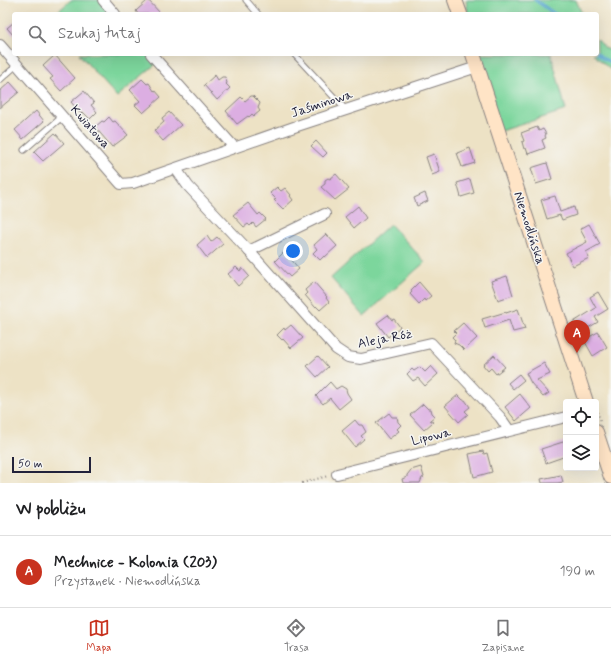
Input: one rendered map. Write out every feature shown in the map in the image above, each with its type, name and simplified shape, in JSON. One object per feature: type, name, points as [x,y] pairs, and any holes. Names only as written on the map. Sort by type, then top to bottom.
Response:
[{"type":"main road","points":[[455,0],[459,12]]},
{"type":"main road","name":"Niemodlińska","points":[[475,60],[585,399]]},
{"type":"main road","points":[[597,435],[611,477]]},
{"type":"street","points":[[103,0],[113,12]]},
{"type":"street","name":"Kwiatowa","points":[[0,45],[121,184],[133,183],[176,169]]},
{"type":"street","points":[[153,56],[234,147]]},
{"type":"street","name":"Jaśminowa","points":[[176,169],[234,147],[346,110],[475,60]]},
{"type":"street","name":"Aleja Róż","points":[[176,169],[188,186],[249,251],[336,349],[348,357],[362,359],[431,343],[500,417],[509,430]]},
{"type":"street","points":[[249,251],[325,214]]},
{"type":"street","name":"Lipowa","points":[[337,474],[563,418]]},
{"type":"lane","points":[[246,0],[256,12]]},
{"type":"lane","points":[[296,56],[346,110]]},
{"type":"lane","points":[[0,80],[17,65]]},
{"type":"lane","points":[[24,150],[62,116]]},
{"type":"path","points":[[302,483],[337,474]]},
{"type":"green space","points":[[71,0],[103,0],[113,12],[57,12]]},
{"type":"green space","points":[[466,0],[576,0],[581,12],[468,12]]},
{"type":"green space","points":[[599,41],[605,48],[611,51],[611,70],[595,56],[599,56]]},
{"type":"green space","points":[[81,56],[153,56],[158,62],[117,97]]},
{"type":"green space","points":[[476,56],[552,56],[566,110],[498,132]]},
{"type":"green space","points":[[390,224],[425,262],[364,316],[331,278]]},
{"type":"building","points":[[148,0],[159,12],[137,12]]},
{"type":"building","points":[[12,24],[12,34],[7,28]]},
{"type":"building","points":[[54,56],[56,56],[75,78],[61,91],[50,79],[53,77],[43,66]]},
{"type":"building","points":[[215,75],[218,80],[225,77],[226,84],[230,88],[217,100],[204,85]]},
{"type":"building","points":[[142,79],[147,84],[149,83],[154,91],[155,90],[161,97],[143,113],[135,105],[140,101],[130,90]]},
{"type":"building","points":[[10,82],[19,92],[0,108],[0,91]]},
{"type":"building","points":[[84,91],[94,103],[91,105],[97,112],[90,119],[83,112],[81,114],[71,102]]},
{"type":"building","points":[[253,96],[260,103],[258,108],[260,111],[254,116],[252,114],[249,117],[248,116],[237,124],[226,111],[241,97],[245,101]]},
{"type":"building","points":[[36,111],[44,121],[23,139],[15,130]]},
{"type":"building","points":[[169,112],[181,125],[163,141],[154,131],[164,122],[162,118]]},
{"type":"building","points":[[109,117],[113,122],[115,121],[128,135],[112,147],[95,127]]},
{"type":"building","points":[[537,127],[539,131],[543,129],[546,134],[546,138],[542,140],[545,148],[528,154],[526,148],[524,149],[522,142],[524,141],[521,133]]},
{"type":"building","points":[[55,133],[64,143],[43,161],[34,152]]},
{"type":"building","points":[[316,141],[327,153],[323,157],[311,146]]},
{"type":"building","points":[[470,148],[475,163],[462,167],[457,153]]},
{"type":"building","points":[[434,154],[440,172],[432,175],[426,157]]},
{"type":"building","points":[[547,163],[552,179],[536,184],[531,168]]},
{"type":"building","points":[[336,174],[349,189],[335,200],[321,187],[325,184],[325,180],[328,178],[330,179]]},
{"type":"building","points":[[470,179],[474,193],[461,197],[457,183]]},
{"type":"building","points":[[277,187],[281,191],[285,188],[293,200],[283,209],[274,200],[276,199],[270,193]]},
{"type":"building","points":[[425,193],[428,201],[417,206],[414,198]]},
{"type":"building","points":[[555,196],[560,212],[574,207],[576,215],[562,220],[560,215],[547,219],[541,200]]},
{"type":"building","points":[[248,203],[258,215],[260,213],[266,219],[256,227],[253,223],[250,226],[248,224],[244,227],[233,215]]},
{"type":"building","points":[[358,206],[366,218],[354,228],[345,217]]},
{"type":"building","points":[[589,224],[600,244],[586,252],[589,258],[573,266],[566,253],[587,242],[580,229]]},
{"type":"building","points":[[326,234],[337,246],[320,260],[313,253],[317,249],[314,245]]},
{"type":"building","points":[[207,236],[211,242],[217,237],[223,244],[207,258],[197,245]]},
{"type":"building","points":[[285,252],[299,269],[290,277],[275,261]]},
{"type":"building","points":[[236,267],[240,271],[242,268],[249,276],[238,286],[228,274]]},
{"type":"building","points":[[507,276],[513,295],[498,300],[491,281]]},
{"type":"building","points":[[314,282],[327,297],[326,298],[329,302],[320,310],[316,306],[315,307],[305,295],[307,293],[305,290]]},
{"type":"building","points":[[419,282],[431,296],[425,301],[424,299],[419,304],[410,294],[412,292],[411,290]]},
{"type":"building","points":[[598,292],[608,309],[595,317],[598,322],[578,334],[572,323],[596,308],[590,297]]},
{"type":"building","points":[[518,309],[525,329],[513,332],[509,320],[485,328],[482,319]]},
{"type":"building","points":[[388,315],[392,320],[394,319],[400,327],[388,337],[377,323]]},
{"type":"building","points":[[463,323],[477,338],[464,350],[459,345],[454,343],[455,340],[452,337],[456,333],[454,331]]},
{"type":"building","points":[[291,325],[303,338],[291,348],[277,335],[284,328],[285,330]]},
{"type":"building","points":[[598,332],[607,347],[593,356],[584,340]]},
{"type":"building","points":[[494,355],[505,367],[496,374],[491,368],[488,371],[483,365]]},
{"type":"building","points":[[318,356],[328,367],[317,377],[307,366]]},
{"type":"building","points":[[544,363],[550,374],[537,380],[549,393],[543,397],[531,383],[526,373]]},
{"type":"building","points":[[431,366],[438,374],[425,386],[418,378],[413,381],[407,374],[412,369],[414,371],[420,367],[425,372]]},
{"type":"building","points":[[519,374],[524,380],[513,389],[508,383]]},
{"type":"building","points":[[330,382],[336,389],[341,386],[346,389],[351,399],[339,409],[330,398],[323,404],[316,396]]},
{"type":"building","points":[[520,394],[531,408],[516,421],[505,407]]},
{"type":"building","points":[[458,395],[465,400],[470,407],[465,411],[468,414],[459,422],[445,406]]},
{"type":"building","points":[[423,404],[428,409],[431,409],[435,416],[430,420],[433,422],[424,430],[410,415]]},
{"type":"building","points":[[389,413],[392,417],[397,417],[398,422],[401,425],[397,429],[399,431],[389,439],[376,423]]},
{"type":"building","points":[[355,420],[359,425],[362,425],[366,432],[361,436],[364,439],[355,447],[342,431]]},
{"type":"building","points":[[563,442],[563,457],[546,463],[541,449]]},
{"type":"building","points":[[483,451],[484,454],[487,453],[492,472],[474,477],[469,454]]},
{"type":"building","points":[[421,467],[424,477],[420,483],[403,483],[402,479],[407,477],[411,470]]},
{"type":"building","points":[[561,475],[563,482],[542,483],[541,479]]},
{"type":"waterway","points":[[535,0],[552,12]]},
{"type":"waterway","points":[[599,55],[611,62]]},
{"type":"place","name":"Mechnice - Kolonia (203)","points":[[577,353]]}]
